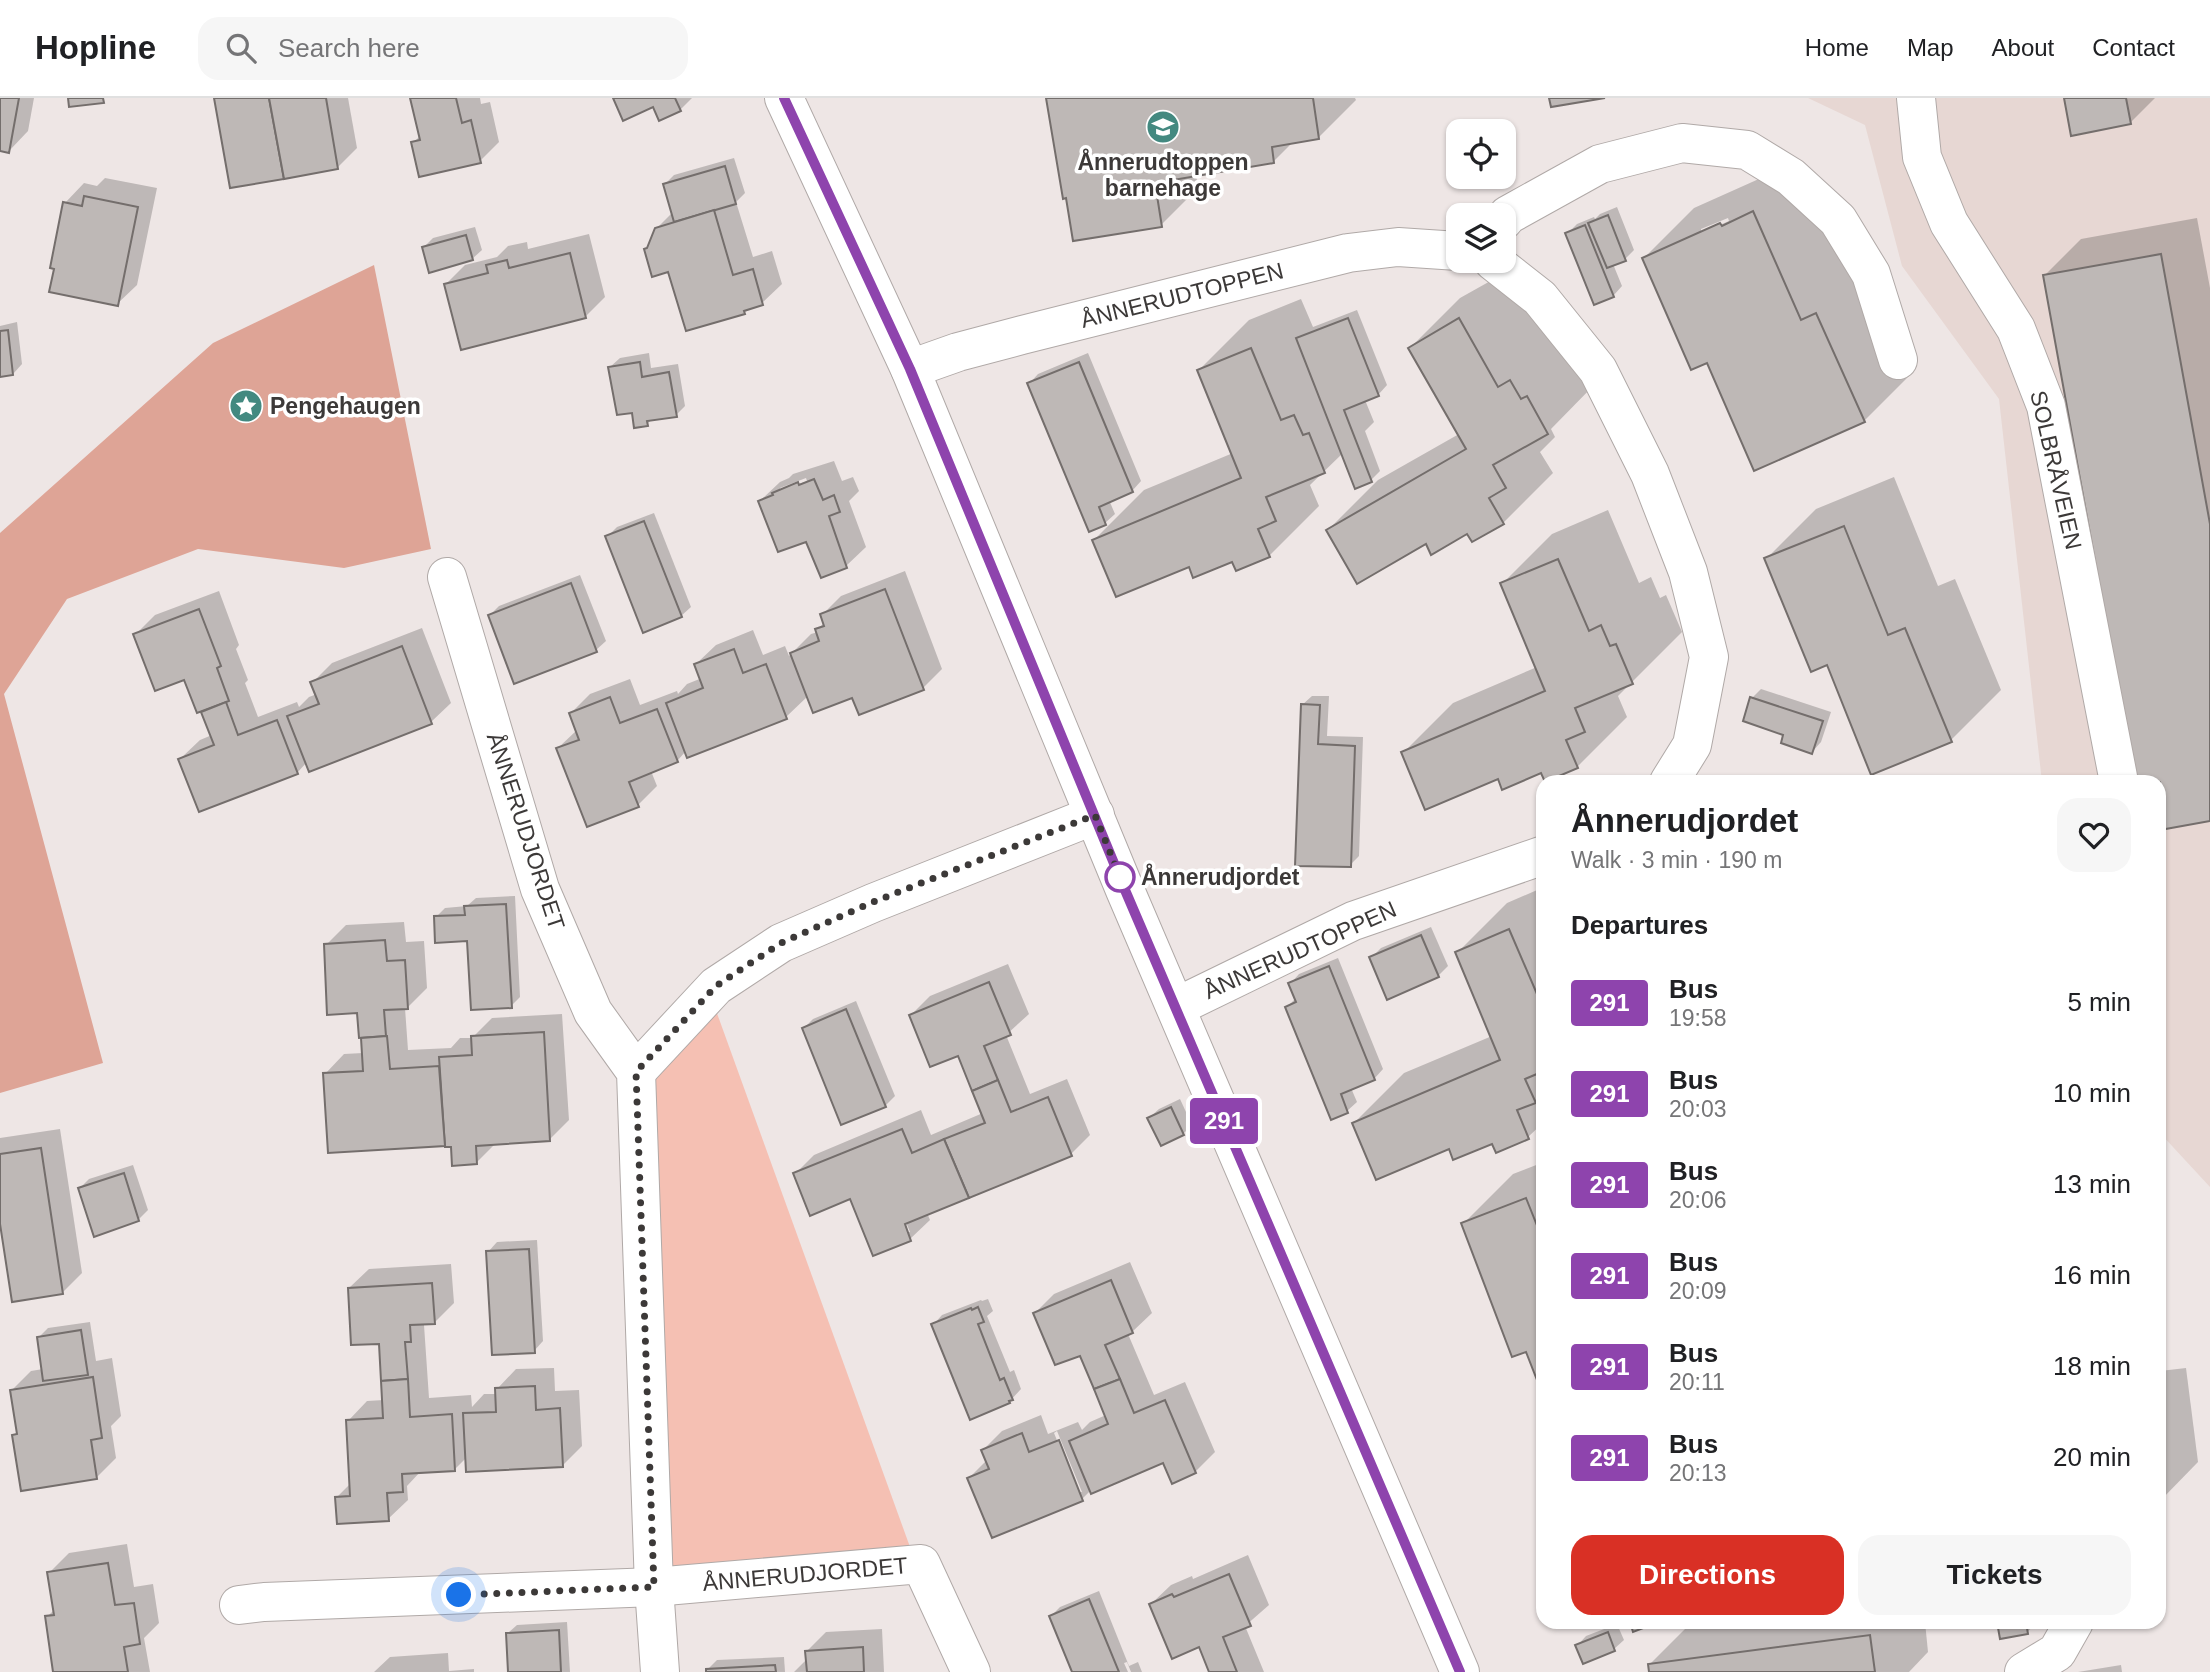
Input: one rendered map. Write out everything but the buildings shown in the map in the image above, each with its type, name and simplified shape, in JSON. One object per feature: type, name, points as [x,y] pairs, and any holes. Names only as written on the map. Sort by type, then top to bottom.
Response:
[{"type":"street","points":[[784,98],[910,369],[1176,1007],[1460,1672]]},
{"type":"street","name":"SOLBRÅVEIEN","points":[[1916,98],[1922,157],[1949,223],[2016,328],[2046,406],[2118,775]]},
{"type":"street","points":[[1516,211],[1601,164],[1682,143],[1747,150],[1791,177],[1838,220],[1871,274],[1898,360]]},
{"type":"street","name":"ÅNNERUDTOPPEN","points":[[910,369],[1009,338],[1348,253],[1398,247],[1446,250]]},
{"type":"street","points":[[1508,273],[1540,298],[1598,370],[1650,474],[1688,572],[1709,657],[1692,745],[1673,775]]},
{"type":"street","name":"ÅNNERUDJORDET","points":[[447,577],[540,888],[593,1012],[636,1072]]},
{"type":"street","points":[[660,1672],[654,1587],[636,1072],[716,986],[781,943],[873,902],[1095,815]]},
{"type":"street","name":"ÅNNERUDTOPPEN","points":[[1176,1007],[1353,921],[1536,858]]},
{"type":"street","name":"ÅNNERUDJORDET","points":[[239,1605],[654,1587],[921,1564],[971,1672]]},
{"type":"street","points":[[2024,1672],[2057,1652],[2070,1629]]},
{"type":"shaded area","points":[[1808,98],[2210,98],[2210,1187],[2166,1139],[2166,775],[2041,775],[1999,399],[1902,266],[1865,125]]},
{"type":"shaded area","points":[[374,265],[431,549],[344,568],[198,549],[67,599],[4,694],[103,1063],[0,1093],[0,533],[213,343]]},
{"type":"shaded area","points":[[714,1005],[910,1547],[649,1570],[618,1078]]},
{"type":"bus line","name":"291","points":[[784,98],[910,369],[1125,890],[1460,1672]]},
{"type":"place","name":"Ånnerudtoppen barnehage","points":[[1163,127]]},
{"type":"place","name":"Pengehaugen","points":[[246,406]]},
{"type":"place","name":"Ånnerudjordet","points":[[1120,877]]},
{"type":"route","points":[[459,1595],[654,1587],[636,1072],[716,986],[781,943],[873,902],[1095,815],[1120,877]]}]
